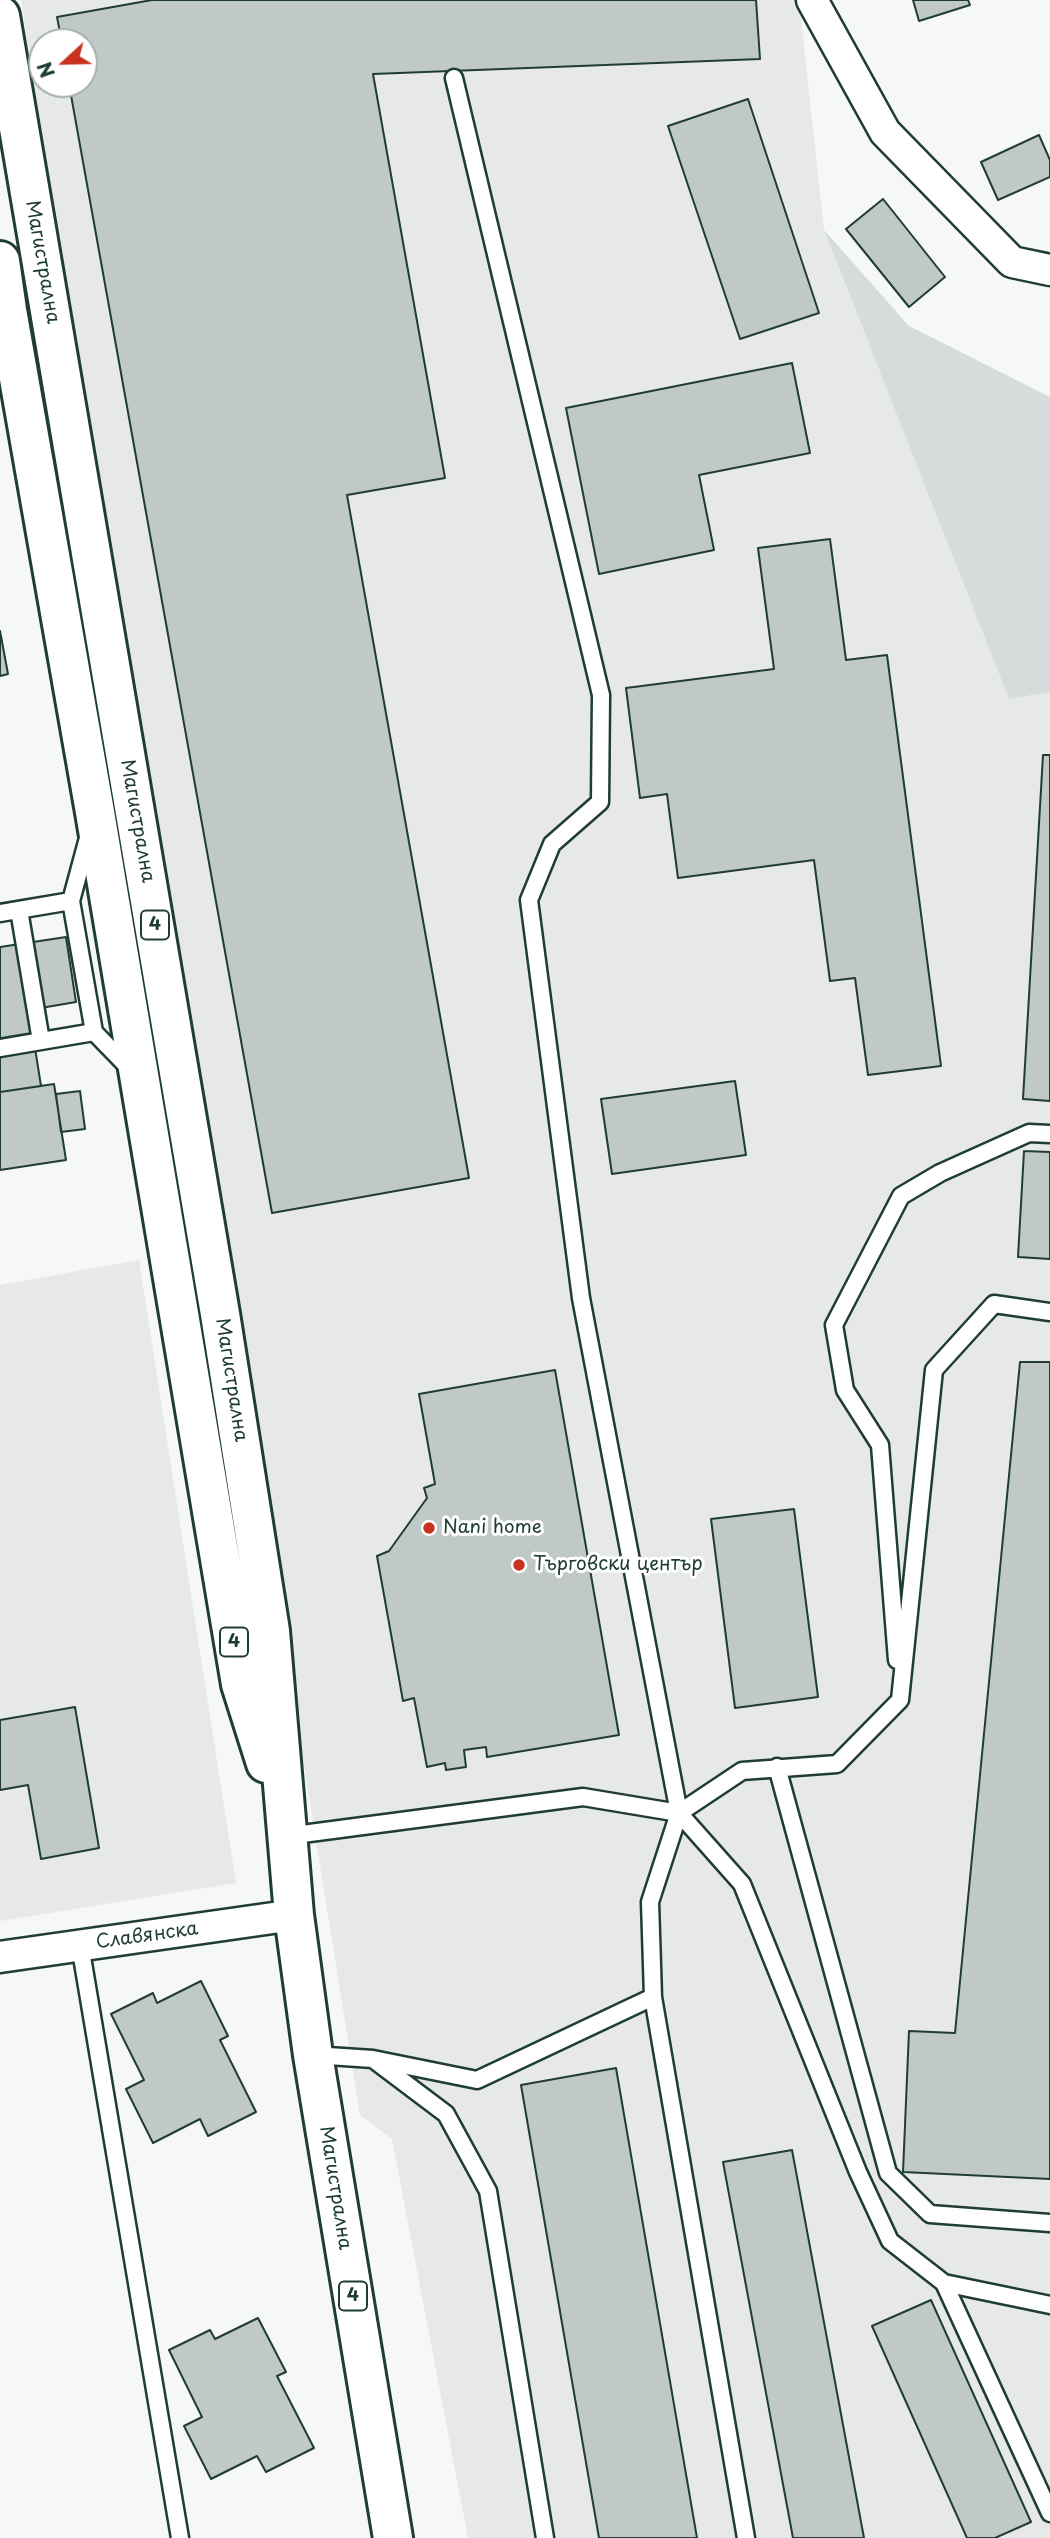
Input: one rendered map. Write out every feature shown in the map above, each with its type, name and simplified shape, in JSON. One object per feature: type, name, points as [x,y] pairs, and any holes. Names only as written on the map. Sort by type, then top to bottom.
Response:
[{"type":"main road","name":"Магистрална","points":[[2,34],[214,1275],[271,1631],[294,1915],[313,2055],[393,2538]]},
{"type":"main road","name":"Магистрална","points":[[0,261],[3,302],[95,812],[241,1684],[287,1836]]},
{"type":"street","points":[[812,0],[885,132],[1012,262],[1050,270]]},
{"type":"street","name":"Славянска","points":[[0,1957],[294,1915]]},
{"type":"lane","points":[[454,78],[601,695],[600,802],[552,844],[529,900],[581,1298],[679,1813],[650,1902],[653,1997],[746,2538]]},
{"type":"lane","points":[[95,812],[71,901],[94,1032],[140,1080]]},
{"type":"lane","points":[[0,913],[71,901]]},
{"type":"lane","points":[[19,910],[41,1041]]},
{"type":"lane","points":[[1,1043],[41,1041],[94,1032]]},
{"type":"lane","points":[[900,1700],[880,1445],[845,1390],[834,1325],[901,1196],[940,1173],[1029,1133],[1050,1134]]},
{"type":"lane","points":[[679,1813],[742,1771],[837,1765],[900,1700],[934,1370],[994,1304],[1050,1312]]},
{"type":"lane","points":[[777,1767],[888,2173],[930,2214],[1050,2223]]},
{"type":"lane","points":[[287,1836],[583,1797],[679,1813],[742,1884],[858,2172],[890,2241],[943,2283],[1050,2513]]},
{"type":"lane","points":[[80,1945],[180,2538]]},
{"type":"lane","points":[[313,2055],[373,2059],[477,2080],[653,1997]]},
{"type":"lane","points":[[373,2059],[446,2114],[488,2191],[545,2538]]},
{"type":"lane","points":[[943,2283],[1050,2305]]},
{"type":"shaded area","points":[[21,0],[799,0],[824,230],[1009,699],[1050,692],[1050,2538],[468,2538],[392,2139],[360,2115],[37,98],[98,98],[98,28],[28,28],[28,44]]},
{"type":"shaded area","points":[[824,230],[909,326],[1050,397],[1050,692],[1009,699]]},
{"type":"shaded area","points":[[139,1260],[236,1883],[0,1921],[0,1285]]},
{"type":"building","points":[[152,0],[756,0],[760,59],[373,74],[445,478],[347,495],[469,1178],[272,1213],[72,98],[98,98],[98,28],[59,28],[57,17]]},
{"type":"building","points":[[913,0],[968,0],[970,5],[919,21]]},
{"type":"building","points":[[748,99],[819,313],[740,339],[668,126]]},
{"type":"building","points":[[1039,135],[1050,160],[1050,177],[998,200],[981,162]]},
{"type":"building","points":[[883,199],[945,277],[909,307],[846,229]]},
{"type":"building","points":[[792,363],[810,453],[699,475],[714,550],[599,574],[566,408]]},
{"type":"building","points":[[830,539],[846,660],[887,655],[941,1066],[868,1075],[855,978],[830,981],[814,860],[678,878],[667,794],[640,798],[626,688],[774,669],[758,548]]},
{"type":"building","points":[[0,631],[8,674],[0,676]]},
{"type":"building","points":[[1043,755],[1050,755],[1050,1101],[1023,1099]]},
{"type":"building","points":[[66,937],[76,1002],[29,1010],[41,1086],[0,1092],[0,947]]},
{"type":"building","points":[[735,1081],[746,1155],[612,1174],[601,1099]]},
{"type":"building","points":[[54,1084],[66,1160],[0,1170],[0,1092]]},
{"type":"building","points":[[80,1091],[85,1129],[61,1132],[56,1094]]},
{"type":"building","points":[[1024,1151],[1050,1152],[1050,1259],[1018,1257]]},
{"type":"building","points":[[1020,1362],[1050,1362],[1050,2179],[903,2172],[909,2031],[955,2033]]},
{"type":"building","points":[[555,1370],[619,1735],[487,1757],[486,1747],[464,1750],[466,1767],[446,1770],[445,1763],[427,1767],[414,1698],[403,1701],[377,1556],[389,1551],[427,1498],[424,1488],[435,1484],[419,1394]]},
{"type":"building","points":[[794,1509],[818,1697],[735,1708],[711,1519]]},
{"type":"building","points":[[75,1707],[99,1848],[41,1859],[28,1785],[0,1790],[0,1720]]},
{"type":"building","points":[[201,1981],[228,2036],[220,2040],[256,2112],[208,2136],[200,2119],[153,2143],[126,2089],[144,2080],[111,2014],[153,1993],[157,2003]]},
{"type":"building","points":[[616,2068],[697,2538],[599,2538],[521,2085]]},
{"type":"building","points":[[792,2150],[864,2538],[793,2538],[723,2162]]},
{"type":"building","points":[[931,2300],[1031,2522],[995,2538],[967,2538],[872,2326]]},
{"type":"building","points":[[258,2318],[286,2372],[277,2376],[314,2448],[266,2472],[257,2456],[211,2479],[184,2426],[202,2417],[169,2350],[210,2330],[215,2339]]},
{"type":"place","name":"Nani home","points":[[429,1528]]},
{"type":"place","name":"Търговски център","points":[[519,1565]]}]
